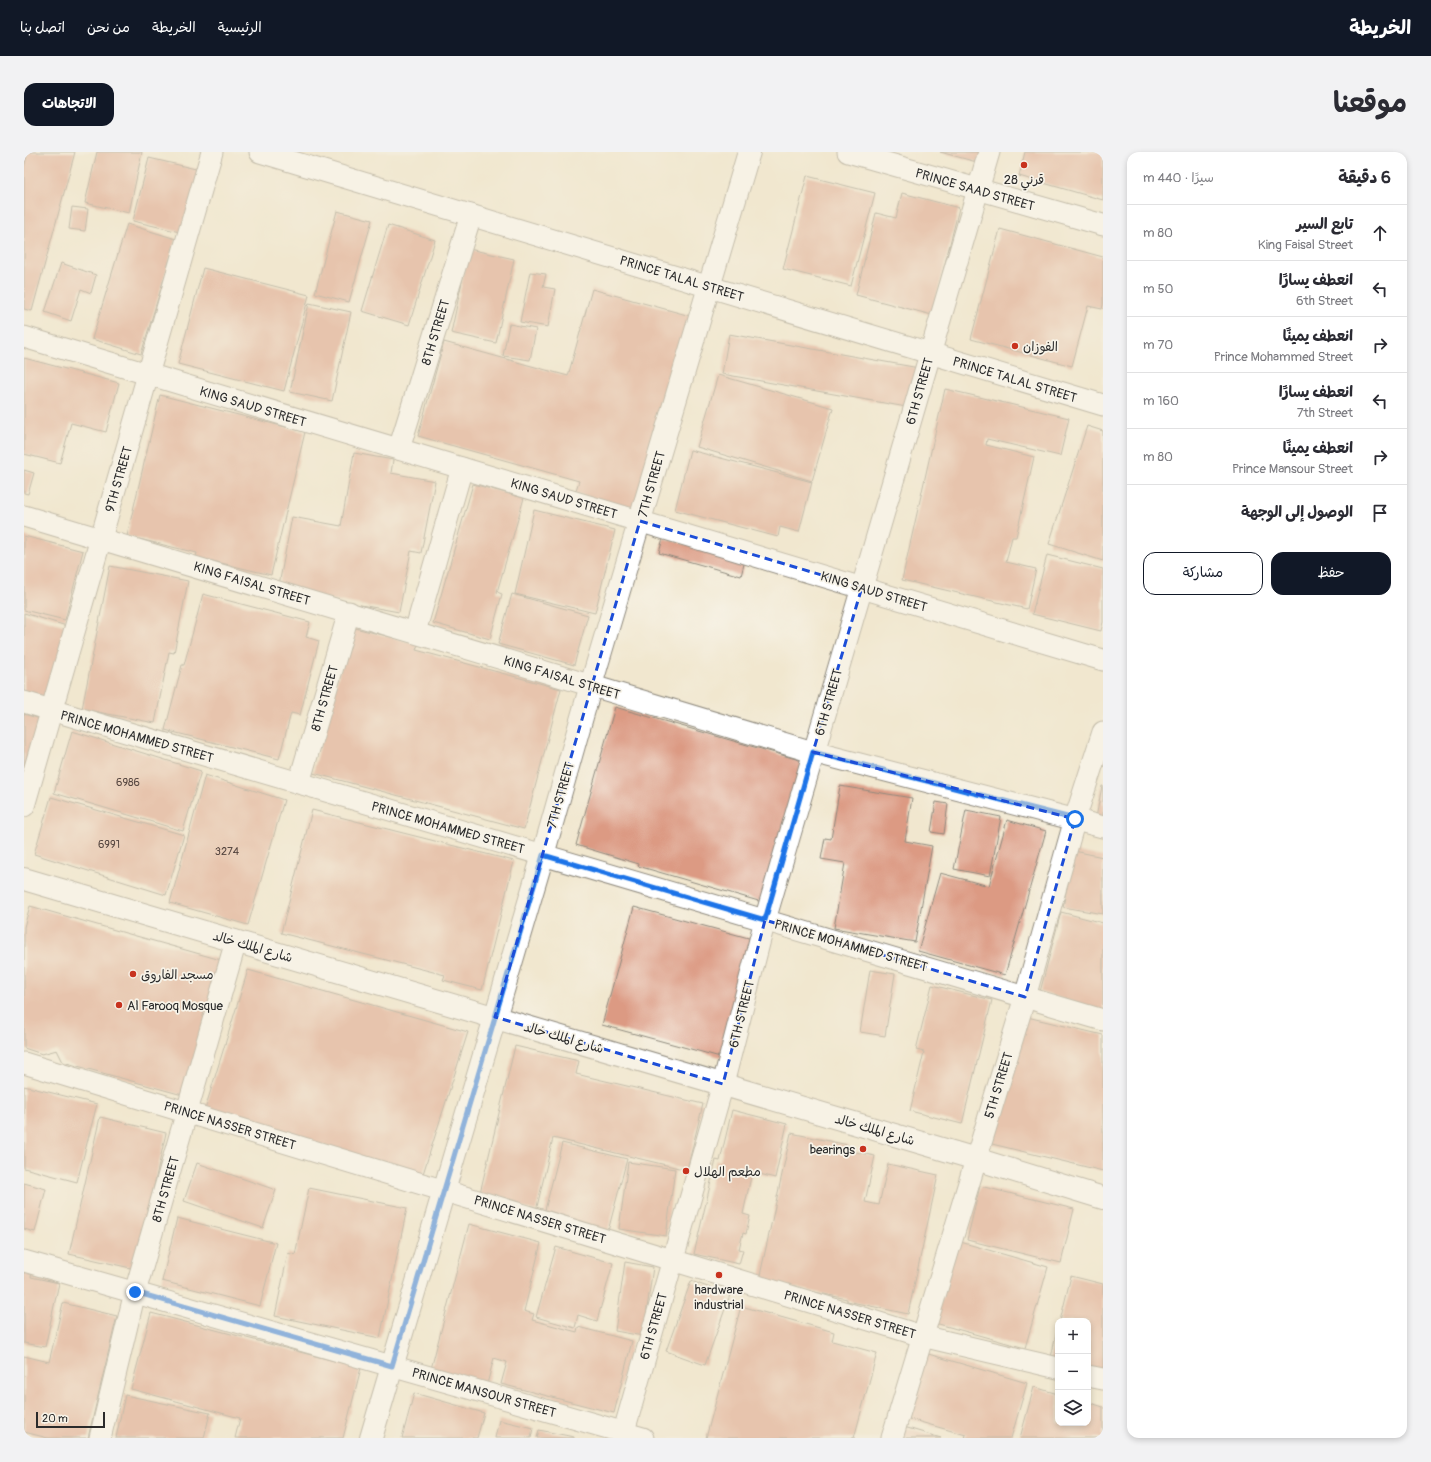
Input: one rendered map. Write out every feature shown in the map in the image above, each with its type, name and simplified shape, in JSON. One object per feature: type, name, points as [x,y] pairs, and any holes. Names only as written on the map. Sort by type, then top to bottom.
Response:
[{"type":"street","name":"9TH STREET","points":[[24,806],[212,152]]},
{"type":"street","name":"PRINCE TALAL STREET","points":[[260,152],[1103,405]]},
{"type":"street","name":"7TH STREET","points":[[371,1438],[543,855],[591,685],[749,152]]},
{"type":"street","name":"PRINCE SAAD STREET","points":[[848,152],[891,158],[978,189],[1103,225]]},
{"type":"street","name":"6TH STREET","points":[[622,1435],[723,1084],[765,920],[988,152]]},
{"type":"street","name":"8TH STREET","points":[[399,450],[471,215]]},
{"type":"street","name":"KING SAUD STREET","points":[[24,337],[1103,660]]},
{"type":"street","points":[[415,632],[462,468]]},
{"type":"street","name":"KING FAISAL STREET","points":[[24,516],[813,752],[1103,827]]},
{"type":"street","name":"8TH STREET","points":[[299,783],[349,612]]},
{"type":"street","name":"PRINCE MOHAMMED STREET","points":[[24,702],[1103,1020]]},
{"type":"street","name":"5TH STREET","points":[[892,1438],[1025,996],[1075,819],[1103,732]]},
{"type":"street","name":"شارع الملك خالد","points":[[24,879],[723,1084],[1103,1198]]},
{"type":"street","name":"8TH STREET","points":[[100,1438],[135,1292],[236,941]]},
{"type":"street","name":"PRINCE NASSER STREET","points":[[24,1063],[922,1336],[1055,1367]]},
{"type":"street","name":"PRINCE MANSOUR STREET","points":[[24,1261],[392,1366],[622,1435],[643,1438]]},
{"type":"street","points":[[1091,1377],[1103,1379]]},
{"type":"highlighted area","points":[[640,521],[862,587],[813,752],[1075,819],[1025,997],[765,920],[723,1084],[495,1017]]},
{"type":"building","points":[[28,152],[75,152],[32,311],[24,309],[24,168]]},
{"type":"building","points":[[97,152],[142,152],[129,213],[85,203]]},
{"type":"building","points":[[940,152],[987,152],[984,164]]},
{"type":"building","points":[[1025,152],[1103,152],[1103,200],[1019,176]]},
{"type":"building","points":[[149,158],[200,170],[184,233],[133,221]]},
{"type":"building","points":[[807,176],[875,193],[851,286],[783,269]]},
{"type":"building","points":[[902,193],[959,208],[932,315],[856,295],[876,213],[896,218]]},
{"type":"building","points":[[72,207],[88,209],[85,231],[69,229]]},
{"type":"building","points":[[337,211],[372,220],[349,302],[315,293]]},
{"type":"building","points":[[127,224],[176,239],[141,354],[92,339]]},
{"type":"building","points":[[388,225],[435,240],[409,325],[362,311]]},
{"type":"building","points":[[1000,229],[1103,257],[1102,309],[1088,306],[1072,366],[971,339]]},
{"type":"building","points":[[469,249],[514,259],[496,343],[451,333]]},
{"type":"building","points":[[61,263],[96,275],[91,293],[81,289],[71,321],[45,312]]},
{"type":"building","points":[[203,268],[309,295],[284,391],[178,364]]},
{"type":"building","points":[[530,272],[546,274],[543,287],[555,289],[548,327],[520,322]]},
{"type":"building","points":[[592,289],[694,317],[641,511],[575,493],[579,481],[418,436],[444,342],[568,376]]},
{"type":"building","points":[[309,303],[351,312],[332,401],[290,392]]},
{"type":"building","points":[[509,324],[536,329],[530,360],[503,356]]},
{"type":"building","points":[[729,334],[919,368],[912,408],[722,374]]},
{"type":"building","points":[[24,358],[119,383],[106,432],[71,423],[60,463],[24,454]]},
{"type":"building","points":[[718,375],[833,408],[812,481],[697,447]]},
{"type":"building","points":[[945,389],[1069,418],[1060,456],[987,439],[986,445],[1034,457],[1016,537],[1012,537],[1006,562],[1036,569],[1027,609],[902,580]]},
{"type":"building","points":[[160,395],[305,432],[271,575],[196,557],[197,553],[127,536]]},
{"type":"building","points":[[1087,426],[1103,431],[1103,561],[1049,544]]},
{"type":"building","points":[[690,450],[812,482],[799,532],[780,527],[778,537],[675,510]]},
{"type":"building","points":[[354,453],[393,460],[391,473],[435,481],[421,553],[411,551],[399,612],[278,590],[292,517],[341,526]]},
{"type":"building","points":[[24,470],[34,473],[28,494],[24,493]]},
{"type":"building","points":[[473,484],[524,498],[497,592],[502,594],[490,639],[433,623]]},
{"type":"building","points":[[534,510],[615,530],[595,613],[515,594]]},
{"type":"building","points":[[24,536],[83,551],[65,620],[24,610]]},
{"type":"building","points":[[663,538],[745,560],[741,576],[659,553]]},
{"type":"building","points":[[1047,555],[1103,569],[1103,622],[1101,631],[1032,614]]},
{"type":"building","points":[[110,566],[188,581],[174,653],[169,652],[155,723],[82,709]]},
{"type":"building","points":[[203,594],[310,622],[306,637],[319,641],[300,715],[291,713],[279,759],[165,730]]},
{"type":"building","points":[[512,594],[588,615],[574,665],[498,644]]},
{"type":"building","points":[[24,613],[70,627],[44,709],[24,703]]},
{"type":"building","points":[[351,627],[418,644],[416,650],[561,689],[524,829],[313,773]]},
{"type":"building","points":[[615,707],[803,761],[762,902],[638,866],[639,864],[576,845]]},
{"type":"building","points":[[24,714],[44,720],[24,778]]},
{"type":"building","points":[[72,731],[201,771],[183,831],[54,793]]},
{"type":"building","points":[[205,775],[284,800],[248,925],[170,903]]},
{"type":"building","points":[[840,786],[912,798],[905,841],[932,846],[915,942],[834,928],[845,863],[821,859],[825,838],[831,839]]},
{"type":"building","points":[[1103,786],[1103,819],[1096,818]]},
{"type":"building","points":[[51,797],[184,835],[166,895],[34,854]]},
{"type":"building","points":[[936,802],[948,804],[944,834],[931,832]]},
{"type":"building","points":[[312,810],[514,861],[482,990],[443,980],[445,975],[281,933]]},
{"type":"building","points":[[966,810],[1001,817],[990,876],[954,869]]},
{"type":"building","points":[[1007,820],[1046,831],[1005,975],[918,951],[940,873],[989,886]]},
{"type":"building","points":[[1074,851],[1103,857],[1103,914],[1063,907]]},
{"type":"building","name":"Al Farooq Mosque","points":[[30,906],[228,962],[186,1096],[63,1062],[57,1050],[42,1054],[24,1048],[24,927]]},
{"type":"building","points":[[634,907],[756,940],[724,1058],[602,1025]]},
{"type":"building","points":[[1061,912],[1103,923],[1103,1012],[1040,992]]},
{"type":"building","points":[[248,970],[468,1032],[422,1177],[205,1109]]},
{"type":"building","points":[[870,970],[895,974],[885,1036],[860,1032]]},
{"type":"building","points":[[932,985],[992,1000],[962,1124],[910,1111],[924,1052],[916,1050]]},
{"type":"building","points":[[1023,1016],[1103,1035],[1103,1171],[992,1144]]},
{"type":"building","points":[[515,1046],[579,1061],[576,1074],[703,1104],[687,1170],[553,1138],[536,1211],[479,1197]]},
{"type":"building","points":[[24,1086],[97,1104],[77,1182],[24,1168]]},
{"type":"building","points":[[732,1110],[787,1124],[775,1178],[752,1172],[743,1214],[750,1216],[746,1234],[743,1233],[739,1249],[743,1250],[739,1264],[694,1254],[716,1160],[720,1161]]},
{"type":"building","points":[[100,1117],[166,1133],[135,1269],[69,1254]]},
{"type":"building","points":[[791,1133],[848,1145],[846,1150],[875,1156],[865,1202],[879,1205],[888,1164],[938,1175],[908,1314],[759,1280]]},
{"type":"building","points":[[562,1143],[627,1159],[608,1231],[544,1214]]},
{"type":"building","points":[[628,1162],[675,1169],[666,1236],[619,1229]]},
{"type":"building","points":[[197,1163],[276,1190],[263,1228],[184,1201]]},
{"type":"building","points":[[24,1183],[46,1189],[35,1232],[24,1229]]},
{"type":"building","points":[[980,1186],[1074,1209],[1061,1263],[967,1240]]},
{"type":"building","points":[[309,1188],[407,1208],[380,1338],[275,1316],[288,1253],[295,1255]]},
{"type":"building","points":[[177,1218],[276,1243],[260,1306],[162,1281]]},
{"type":"building","points":[[469,1224],[541,1243],[524,1311],[534,1314],[532,1320],[577,1332],[578,1327],[632,1341],[614,1413],[501,1384],[507,1362],[494,1358],[487,1384],[431,1369]]},
{"type":"building","points":[[957,1241],[1048,1267],[1025,1348],[935,1323]]},
{"type":"building","points":[[556,1247],[613,1263],[597,1321],[578,1315],[575,1328],[536,1317]]},
{"type":"building","points":[[625,1262],[653,1267],[643,1336],[615,1331]]},
{"type":"building","points":[[24,1270],[32,1272],[31,1277],[59,1283],[45,1347],[24,1343]]},
{"type":"building","points":[[1071,1276],[1103,1284],[1103,1376],[1091,1373],[1091,1318],[1061,1318]]},
{"type":"building","points":[[691,1281],[730,1295],[705,1365],[666,1351]]},
{"type":"building","points":[[63,1303],[117,1316],[88,1438],[48,1438],[24,1432],[24,1356],[49,1362]]},
{"type":"building","points":[[741,1306],[834,1332],[832,1341],[877,1353],[854,1438],[706,1438]]},
{"type":"building","points":[[151,1313],[361,1368],[343,1438],[235,1438],[240,1418],[131,1389]]},
{"type":"building","points":[[1055,1339],[1055,1364],[1050,1362]]},
{"type":"building","points":[[925,1353],[1027,1383],[1011,1438],[965,1438],[966,1435],[906,1418]]},
{"type":"building","points":[[1034,1387],[1055,1393],[1055,1426],[1091,1426],[1091,1403],[1103,1407],[1103,1438],[1020,1438]]},
{"type":"building","points":[[414,1393],[484,1413],[477,1438],[402,1438]]},
{"type":"building","points":[[125,1395],[210,1413],[204,1438],[116,1438]]},
{"type":"building","points":[[499,1420],[533,1428],[531,1438],[495,1438]]},
{"type":"building","points":[[904,1427],[941,1438],[901,1438]]},
{"type":"building","points":[[539,1430],[574,1437],[574,1438],[537,1438]]},
{"type":"place","name":"قرني 28","points":[[1024,165]]},
{"type":"place","name":"الفوزان","points":[[1015,346]]},
{"type":"place","name":"مسجد الفاروق","points":[[133,974]]},
{"type":"place","name":"Al Farooq Mosque","points":[[119,1005]]},
{"type":"place","name":"bearings","points":[[863,1149]]},
{"type":"place","name":"مطعم الهلال","points":[[686,1171]]},
{"type":"place","name":"hardware industrial","points":[[719,1275]]},
{"type":"route","points":[[135,1292],[392,1366],[543,855],[765,920],[813,752],[1075,819]]}]
